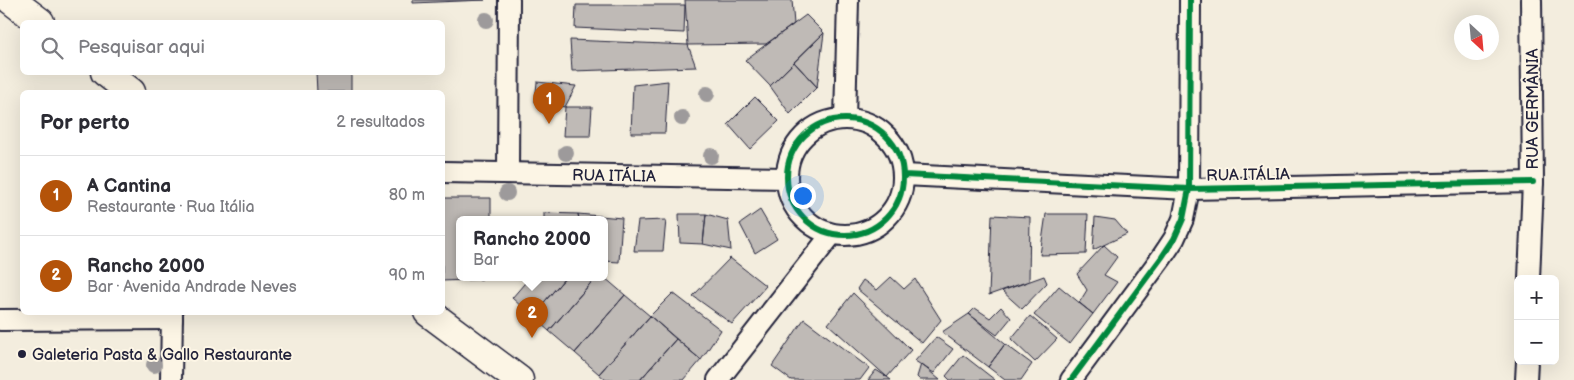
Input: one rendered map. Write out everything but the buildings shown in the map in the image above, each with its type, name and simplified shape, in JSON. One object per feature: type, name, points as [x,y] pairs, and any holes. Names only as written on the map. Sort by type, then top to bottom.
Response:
[{"type":"main road","points":[[11,0],[37,20]]},
{"type":"main road","points":[[109,75],[128,90]]},
{"type":"main road","points":[[432,315],[519,380]]},
{"type":"street","points":[[508,172],[510,0]]},
{"type":"street","points":[[845,119],[848,0]]},
{"type":"street","points":[[1070,380],[1162,257],[1183,219],[1189,189],[1190,0]]},
{"type":"street","name":"RUA GERMÂNIA","points":[[1530,275],[1533,182],[1531,0]]},
{"type":"street","points":[[845,119],[863,122],[879,130],[892,142],[900,157],[904,175],[902,192],[894,208],[883,222],[867,231],[850,235],[832,234],[818,229],[805,220],[796,208],[789,193],[787,178],[789,163],[795,149],[804,137],[823,124],[845,119]]},
{"type":"street","name":"RUA ITÁLIA","points":[[445,172],[787,178]]},
{"type":"street","name":"RUA ITÁLIA","points":[[904,175],[1189,189],[1533,182]]},
{"type":"street","points":[[718,380],[832,234]]},
{"type":"street","points":[[0,320],[172,316],[171,380]]},
{"type":"street","points":[[1526,380],[1527,365]]},
{"type":"cycle path","points":[[1071,380],[1162,257],[1174,239],[1183,219],[1189,189],[1190,0]]},
{"type":"cycle path","points":[[845,119],[867,124],[886,136],[898,155],[903,177],[898,199],[886,218],[867,230],[845,235],[823,230],[804,218],[792,199],[787,177],[792,155],[804,136],[823,124],[845,119]]},
{"type":"cycle path","points":[[904,175],[1189,189],[1533,182]]},
{"type":"place","name":"A Cantina","points":[[549,124]]},
{"type":"place","name":"Rancho 2000","points":[[532,338]]},
{"type":"place","name":"Galeteria Pasta & Gallo Restaurante","points":[[22,354]]}]
